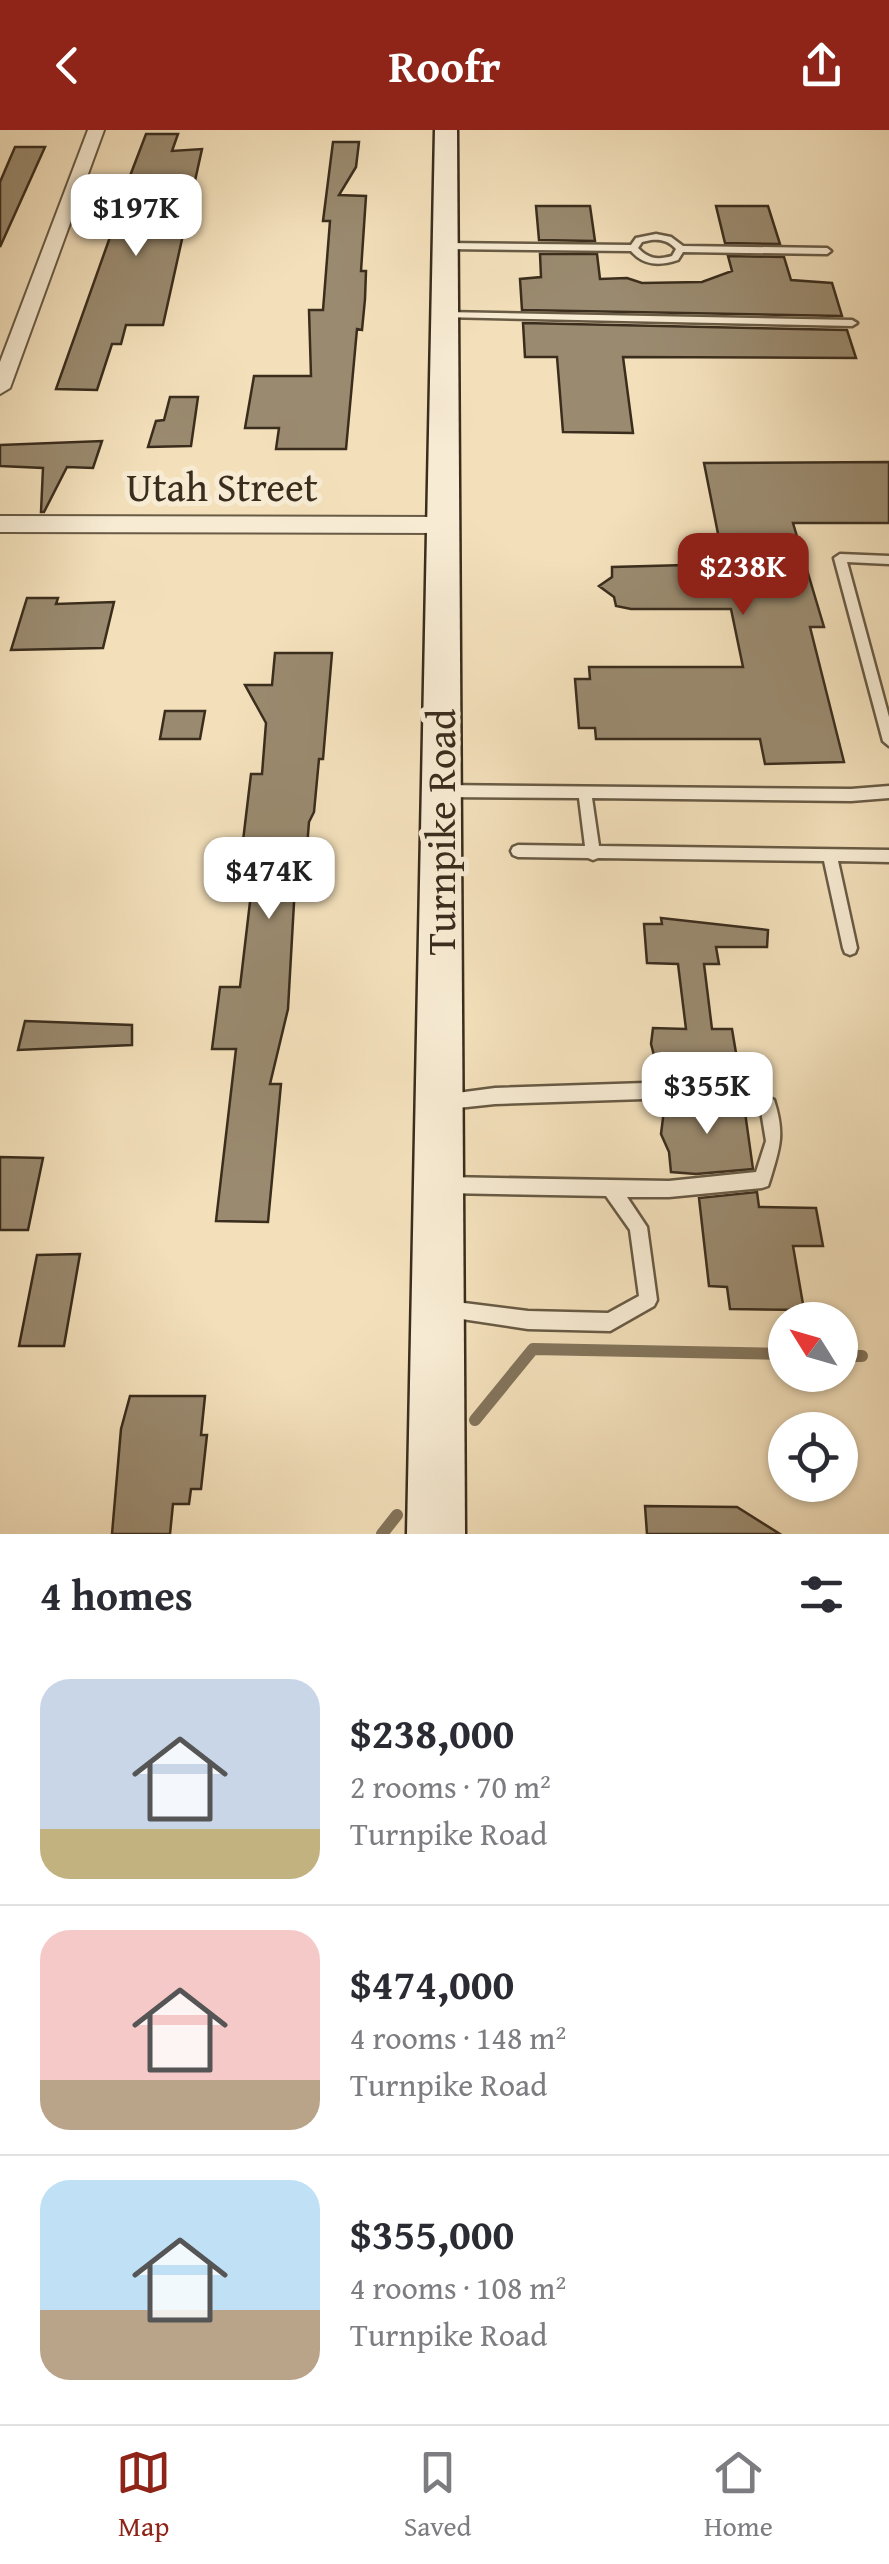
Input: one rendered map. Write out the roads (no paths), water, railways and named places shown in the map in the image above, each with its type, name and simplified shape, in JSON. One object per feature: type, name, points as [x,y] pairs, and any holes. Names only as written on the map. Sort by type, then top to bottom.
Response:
[{"type":"main road","name":"Turnpike Road","points":[[436,1534],[446,130]]},
{"type":"street","points":[[0,388],[96,130]]},
{"type":"street","name":"Utah Street","points":[[0,524],[443,525]]},
{"type":"lane","points":[[634,248],[640,240],[655,236],[672,240],[680,249],[828,251]]},
{"type":"lane","points":[[445,246],[634,248]]},
{"type":"lane","points":[[634,248],[642,258],[659,262],[675,258],[680,249]]},
{"type":"lane","points":[[445,315],[852,323]]},
{"type":"lane","points":[[889,560],[840,558],[889,741]]},
{"type":"lane","points":[[442,791],[889,792]]},
{"type":"lane","points":[[585,794],[593,854]]},
{"type":"lane","points":[[518,851],[889,856]]},
{"type":"lane","points":[[830,855],[850,948]]},
{"type":"lane","points":[[439,1185],[669,1188],[762,1180],[774,1141],[768,1106],[736,1088],[495,1096],[440,1102]]},
{"type":"lane","points":[[438,1308],[528,1320],[610,1322],[648,1300],[638,1228],[611,1188]]},
{"type":"waterway","points":[[475,1420],[533,1349],[768,1354]]},
{"type":"waterway","points":[[382,1534],[397,1515]]}]
